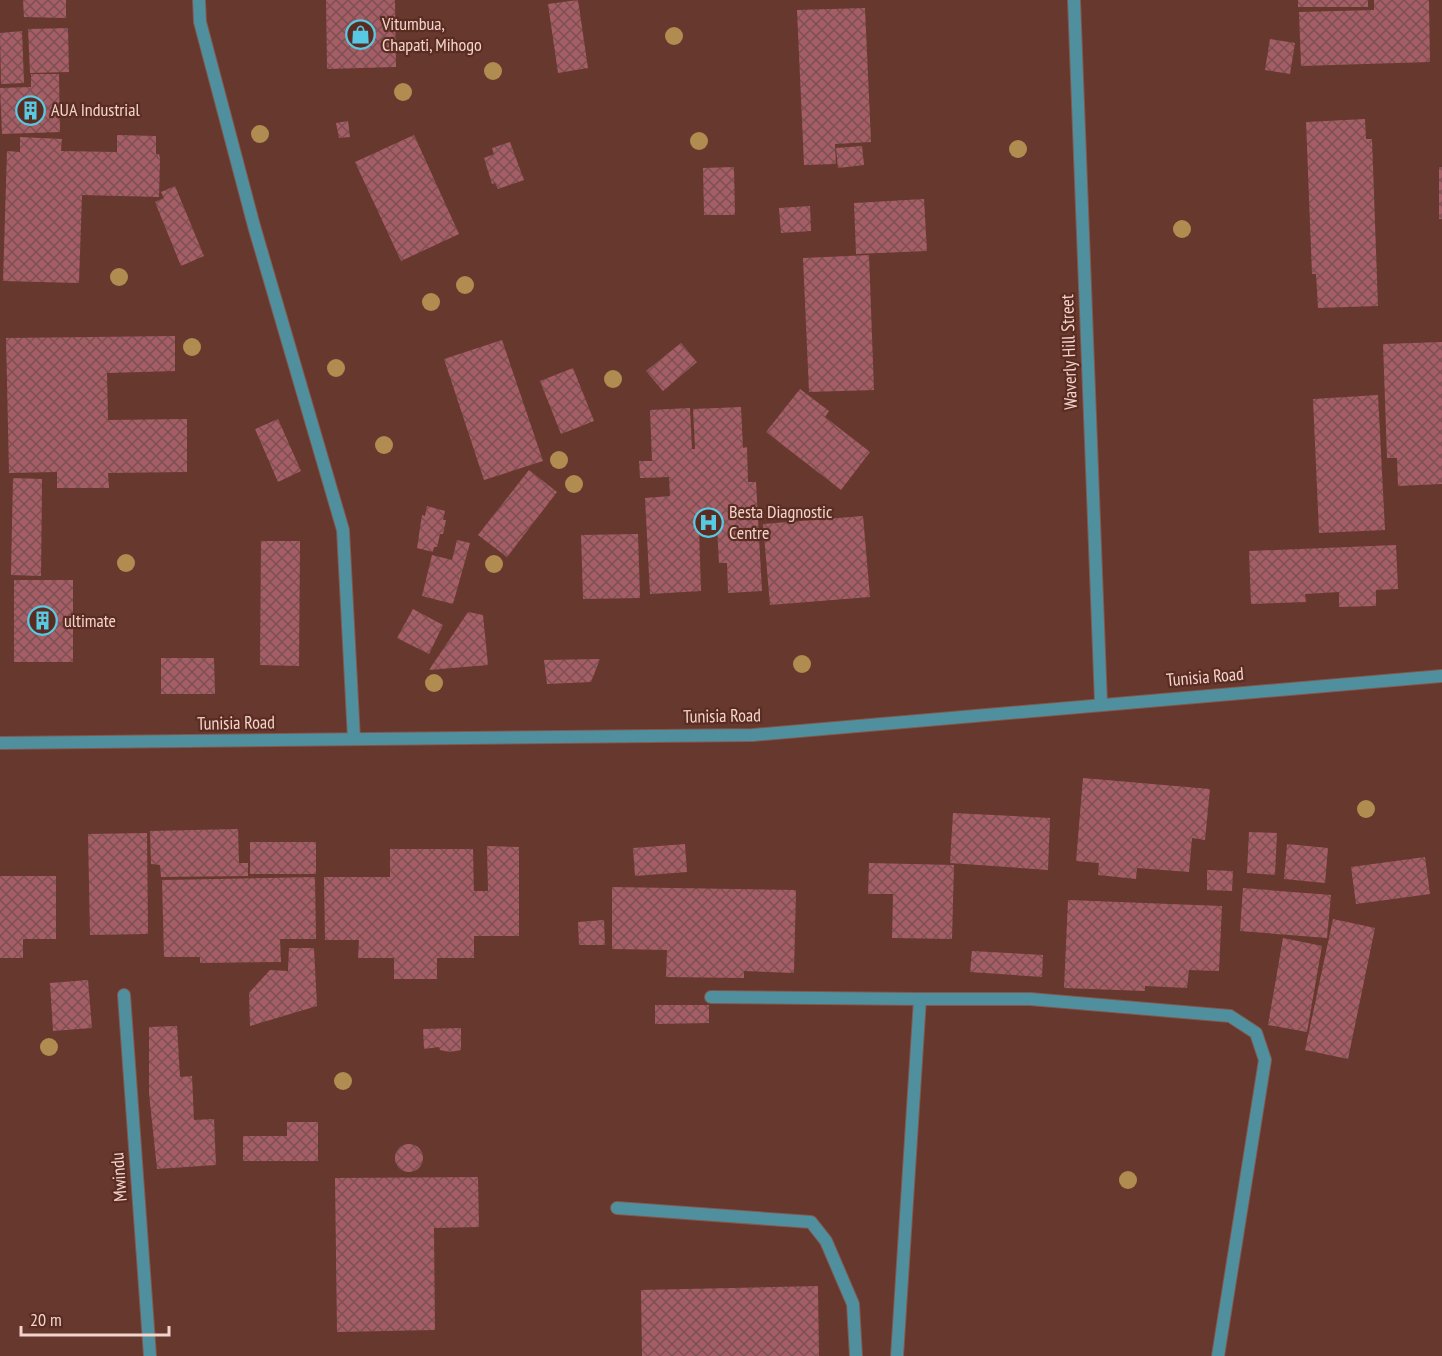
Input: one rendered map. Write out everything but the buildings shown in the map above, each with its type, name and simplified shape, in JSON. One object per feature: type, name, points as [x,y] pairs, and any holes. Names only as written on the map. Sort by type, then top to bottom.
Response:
[{"type":"street","points":[[199,0],[200,22],[254,226],[343,530],[354,739]]},
{"type":"street","name":"Waverly Hill Street","points":[[1074,0],[1101,704]]},
{"type":"street","name":"Tunisia Road","points":[[0,743],[753,735],[1442,676]]},
{"type":"street","name":"Mwindu","points":[[124,995],[150,1356]]},
{"type":"street","points":[[711,997],[1030,999],[1230,1016],[1256,1033],[1266,1060],[1218,1356]]},
{"type":"street","points":[[897,1356],[920,999]]},
{"type":"street","points":[[617,1208],[811,1222],[826,1241],[853,1304],[856,1356]]},
{"type":"place","name":"Vitumbua, Chapati, Mihogo","points":[[361,34]]},
{"type":"place","name":"AUA Industrial","points":[[30,110]]},
{"type":"place","name":"Besta Diagnostic Centre","points":[[708,522]]},
{"type":"place","name":"ultimate","points":[[43,621]]}]
